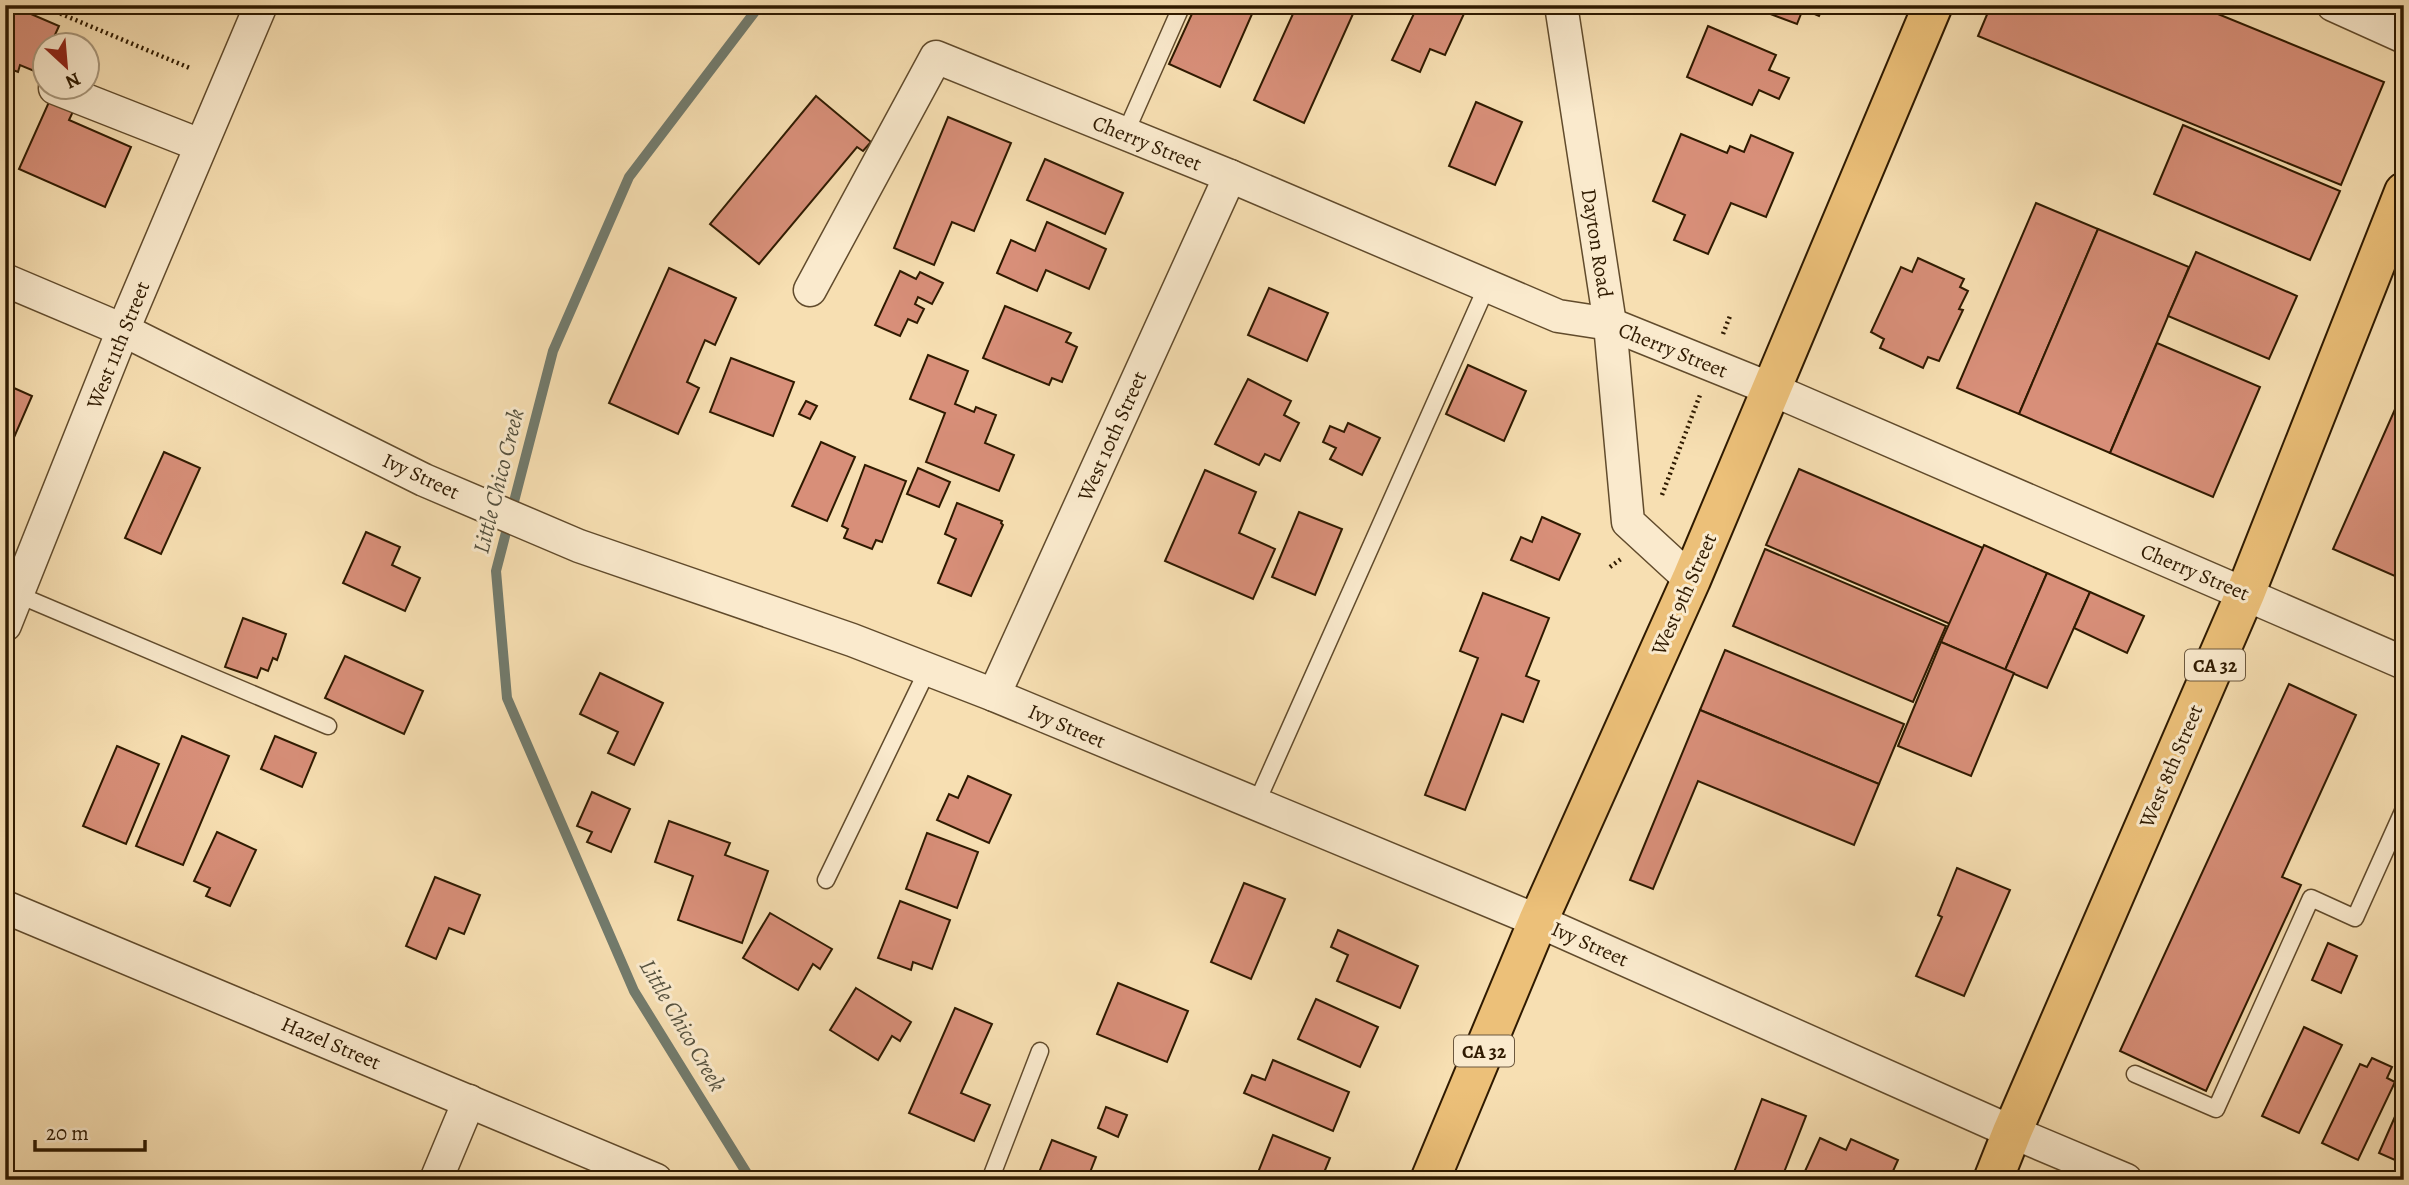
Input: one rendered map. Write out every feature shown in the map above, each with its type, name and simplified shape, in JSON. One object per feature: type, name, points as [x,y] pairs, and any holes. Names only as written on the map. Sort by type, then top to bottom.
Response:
[{"type":"main road","name":"West 9th Street","points":[[1430,1180],[1538,922],[1691,580],[1933,5]]},
{"type":"main road","name":"West 8th Street","points":[[1993,1180],[2245,594],[2404,192]]},
{"type":"street","name":"West 11th Street","points":[[5,625],[11,592],[261,5]]},
{"type":"street","name":"Dayton Road","points":[[1561,5],[1610,324],[1628,522],[1691,580]]},
{"type":"street","points":[[2333,5],[2404,37]]},
{"type":"street","name":"Cherry Street","points":[[810,290],[936,57],[1230,176],[1558,316],[1610,324],[1771,388],[2404,663]]},
{"type":"street","points":[[92,102],[200,145]]},
{"type":"street","name":"West 10th Street","points":[[994,695],[1230,176]]},
{"type":"street","name":"Ivy Street","points":[[5,281],[123,330],[431,482],[579,546],[852,640],[994,695],[1538,922],[2126,1180]]},
{"type":"street","name":"Hazel Street","points":[[5,907],[656,1180]]},
{"type":"street","points":[[436,1180],[469,1101]]},
{"type":"lane","points":[[1125,134],[1182,5]]},
{"type":"lane","points":[[1256,804],[1487,286]]},
{"type":"lane","points":[[11,592],[328,726]]},
{"type":"lane","points":[[826,880],[928,669]]},
{"type":"lane","points":[[2135,1074],[2216,1110],[2311,898],[2355,918],[2404,809]]},
{"type":"lane","points":[[990,1180],[1040,1051]]},
{"type":"path","points":[[40,5],[192,69]]},
{"type":"path","points":[[1610,567],[1645,539],[1730,316]]},
{"type":"building","points":[[10,5],[59,26],[56,32],[32,32],[32,70],[20,65],[18,72],[5,67],[5,16]]},
{"type":"building","points":[[1196,5],[1256,5],[1220,87],[1169,64]]},
{"type":"building","points":[[1297,5],[1357,5],[1304,123],[1254,100]]},
{"type":"building","points":[[1418,5],[1468,5],[1445,55],[1430,49],[1420,72],[1392,60]]},
{"type":"building","points":[[1759,5],[1824,5],[1819,16],[1803,9],[1797,24],[1757,9]]},
{"type":"building","points":[[1991,5],[2196,5],[2384,82],[2341,185],[1978,36]]},
{"type":"building","points":[[1708,26],[1776,55],[1769,70],[1789,78],[1779,99],[1759,90],[1752,105],[1687,77]]},
{"type":"building","points":[[816,96],[871,142],[863,151],[857,147],[759,264],[710,224]]},
{"type":"building","points":[[49,102],[77,103],[69,120],[131,147],[105,207],[19,169]]},
{"type":"building","points":[[1476,102],[1522,122],[1495,185],[1449,166]]},
{"type":"building","points":[[948,117],[1011,143],[974,231],[952,222],[934,265],[894,248]]},
{"type":"building","points":[[2183,125],[2340,191],[2310,260],[2154,194]]},
{"type":"building","points":[[1681,134],[1727,153],[1730,146],[1744,152],[1751,135],[1793,153],[1766,217],[1731,203],[1708,254],[1674,240],[1685,215],[1653,201]]},
{"type":"building","points":[[1045,159],[1123,193],[1105,234],[1027,200]]},
{"type":"building","points":[[2036,203],[2098,229],[2019,414],[1957,388]]},
{"type":"building","points":[[1047,222],[1106,249],[1089,289],[1046,270],[1037,291],[997,273],[1011,240],[1035,251]]},
{"type":"building","points":[[2098,229],[2189,267],[2110,453],[2019,414]]},
{"type":"building","points":[[2196,252],[2297,296],[2269,359],[2168,316]]},
{"type":"building","points":[[1918,258],[1964,279],[1960,287],[1968,291],[1959,309],[1963,310],[1939,361],[1928,357],[1923,368],[1880,348],[1884,339],[1871,332],[1901,267],[1912,272]]},
{"type":"building","points":[[669,268],[736,298],[715,345],[705,340],[687,382],[699,388],[678,434],[609,403]]},
{"type":"building","points":[[900,271],[916,279],[920,272],[943,283],[932,304],[918,297],[915,304],[924,309],[917,323],[908,319],[900,336],[875,325]]},
{"type":"building","points":[[1269,288],[1328,313],[1307,361],[1248,335]]},
{"type":"building","points":[[1005,306],[1071,333],[1066,342],[1077,347],[1062,382],[1052,378],[1049,385],[983,358]]},
{"type":"building","points":[[2157,343],[2260,387],[2213,497],[2110,453]]},
{"type":"building","points":[[928,355],[968,371],[955,404],[974,412],[976,407],[996,415],[985,443],[1014,455],[999,491],[926,462],[945,413],[910,399]]},
{"type":"building","points":[[731,358],[794,382],[773,436],[710,412]]},
{"type":"building","points":[[1468,365],[1526,391],[1504,441],[1446,414]]},
{"type":"building","points":[[1248,379],[1291,401],[1284,415],[1299,423],[1280,461],[1265,454],[1259,465],[1215,444]]},
{"type":"building","points":[[5,384],[32,396],[9,449],[5,447]]},
{"type":"building","points":[[2404,389],[2404,580],[2333,549]]},
{"type":"building","points":[[806,401],[817,406],[810,419],[799,414]]},
{"type":"building","points":[[1348,423],[1380,438],[1362,475],[1330,459],[1336,448],[1323,442],[1330,426],[1344,432]]},
{"type":"building","points":[[821,442],[855,457],[827,521],[792,506]]},
{"type":"building","points":[[164,452],[200,468],[161,554],[125,538]]},
{"type":"building","points":[[865,465],[906,481],[882,542],[876,540],[872,549],[844,538],[848,529],[842,526]]},
{"type":"building","points":[[918,468],[950,482],[939,507],[907,494]]},
{"type":"building","points":[[1799,469],[1983,548],[1950,624],[1766,545]]},
{"type":"building","points":[[1205,470],[1256,492],[1239,533],[1275,549],[1253,599],[1165,561]]},
{"type":"building","points":[[957,503],[1002,521],[1003,525],[971,596],[938,583],[956,539],[945,534]]},
{"type":"building","points":[[1299,512],[1342,529],[1315,595],[1272,577]]},
{"type":"building","points":[[1542,517],[1580,534],[1559,580],[1511,560],[1521,537],[1532,542]]},
{"type":"building","points":[[366,532],[400,547],[392,565],[420,578],[405,611],[343,583]]},
{"type":"building","points":[[1984,545],[2047,573],[2005,670],[1941,642]]},
{"type":"building","points":[[1765,549],[1946,626],[1913,702],[1733,626]]},
{"type":"building","points":[[2047,573],[2090,592],[2047,688],[2005,670]]},
{"type":"building","points":[[2090,592],[2144,616],[2127,653],[2074,628]]},
{"type":"building","points":[[1483,593],[1549,618],[1526,676],[1539,681],[1523,722],[1502,714],[1465,810],[1425,795],[1478,658],[1460,651]]},
{"type":"building","points":[[243,618],[286,634],[277,660],[273,658],[268,671],[261,668],[257,678],[225,667]]},
{"type":"building","points":[[1941,642],[2014,673],[1971,776],[1898,746]]},
{"type":"building","points":[[1725,650],[1904,724],[1879,784],[1700,710]]},
{"type":"building","points":[[345,656],[423,691],[404,734],[325,698]]},
{"type":"building","points":[[600,673],[663,703],[634,765],[608,753],[618,732],[580,714]]},
{"type":"building","points":[[2289,684],[2356,715],[2282,877],[2301,885],[2206,1091],[2120,1051]]},
{"type":"building","points":[[1700,710],[1879,784],[1854,845],[1698,781],[1653,889],[1630,880]]},
{"type":"building","points":[[182,736],[229,756],[183,865],[136,846]]},
{"type":"building","points":[[275,736],[316,753],[302,787],[261,769]]},
{"type":"building","points":[[117,746],[159,764],[126,844],[83,826]]},
{"type":"building","points":[[968,776],[1011,795],[989,843],[937,820],[949,794],[958,798]]},
{"type":"building","points":[[592,792],[630,809],[611,852],[587,842],[592,832],[577,826]]},
{"type":"building","points":[[669,821],[730,843],[725,855],[768,871],[742,943],[678,920],[693,876],[655,862]]},
{"type":"building","points":[[217,832],[256,850],[230,906],[206,896],[210,888],[194,881]]},
{"type":"building","points":[[927,833],[978,852],[957,908],[906,889]]},
{"type":"building","points":[[1957,868],[2010,890],[1964,996],[1916,976],[1942,917],[1938,915]]},
{"type":"building","points":[[435,877],[480,895],[464,934],[449,928],[436,959],[406,946]]},
{"type":"building","points":[[1244,883],[1285,899],[1251,979],[1211,962]]},
{"type":"building","points":[[900,901],[950,920],[932,969],[913,962],[911,970],[878,958]]},
{"type":"building","points":[[770,913],[832,949],[820,969],[813,964],[798,990],[743,958]]},
{"type":"building","points":[[1338,930],[1418,966],[1400,1008],[1337,981],[1348,955],[1331,947]]},
{"type":"building","points":[[2328,943],[2357,956],[2341,993],[2312,980]]},
{"type":"building","points":[[1118,983],[1188,1011],[1167,1062],[1097,1034]]},
{"type":"building","points":[[856,988],[911,1022],[900,1041],[892,1036],[878,1060],[830,1030]]},
{"type":"building","points":[[1316,999],[1378,1027],[1360,1067],[1298,1039]]},
{"type":"building","points":[[955,1008],[992,1024],[961,1093],[990,1105],[974,1141],[909,1113]]},
{"type":"building","points":[[2304,1027],[2342,1045],[2299,1133],[2262,1116]]},
{"type":"building","points":[[2372,1058],[2392,1067],[2387,1078],[2395,1082],[2358,1160],[2322,1143],[2360,1064],[2367,1067]]},
{"type":"building","points":[[1273,1060],[1349,1092],[1333,1131],[1244,1093],[1252,1075],[1265,1080]]},
{"type":"building","points":[[2404,1096],[2404,1164],[2379,1153]]},
{"type":"building","points":[[1762,1099],[1806,1116],[1781,1180],[1744,1180],[1733,1175]]},
{"type":"building","points":[[1106,1107],[1127,1115],[1118,1137],[1098,1128]]},
{"type":"building","points":[[1273,1135],[1330,1158],[1321,1180],[1255,1180]]},
{"type":"building","points":[[1820,1138],[1846,1150],[1851,1139],[1898,1160],[1889,1180],[1801,1180]]},
{"type":"building","points":[[1052,1140],[1096,1157],[1087,1180],[1036,1180]]},
{"type":"waterway","name":"Little Chico Creek","points":[[751,1180],[634,991],[507,698],[496,571],[553,351],[629,177],[760,5]]}]
